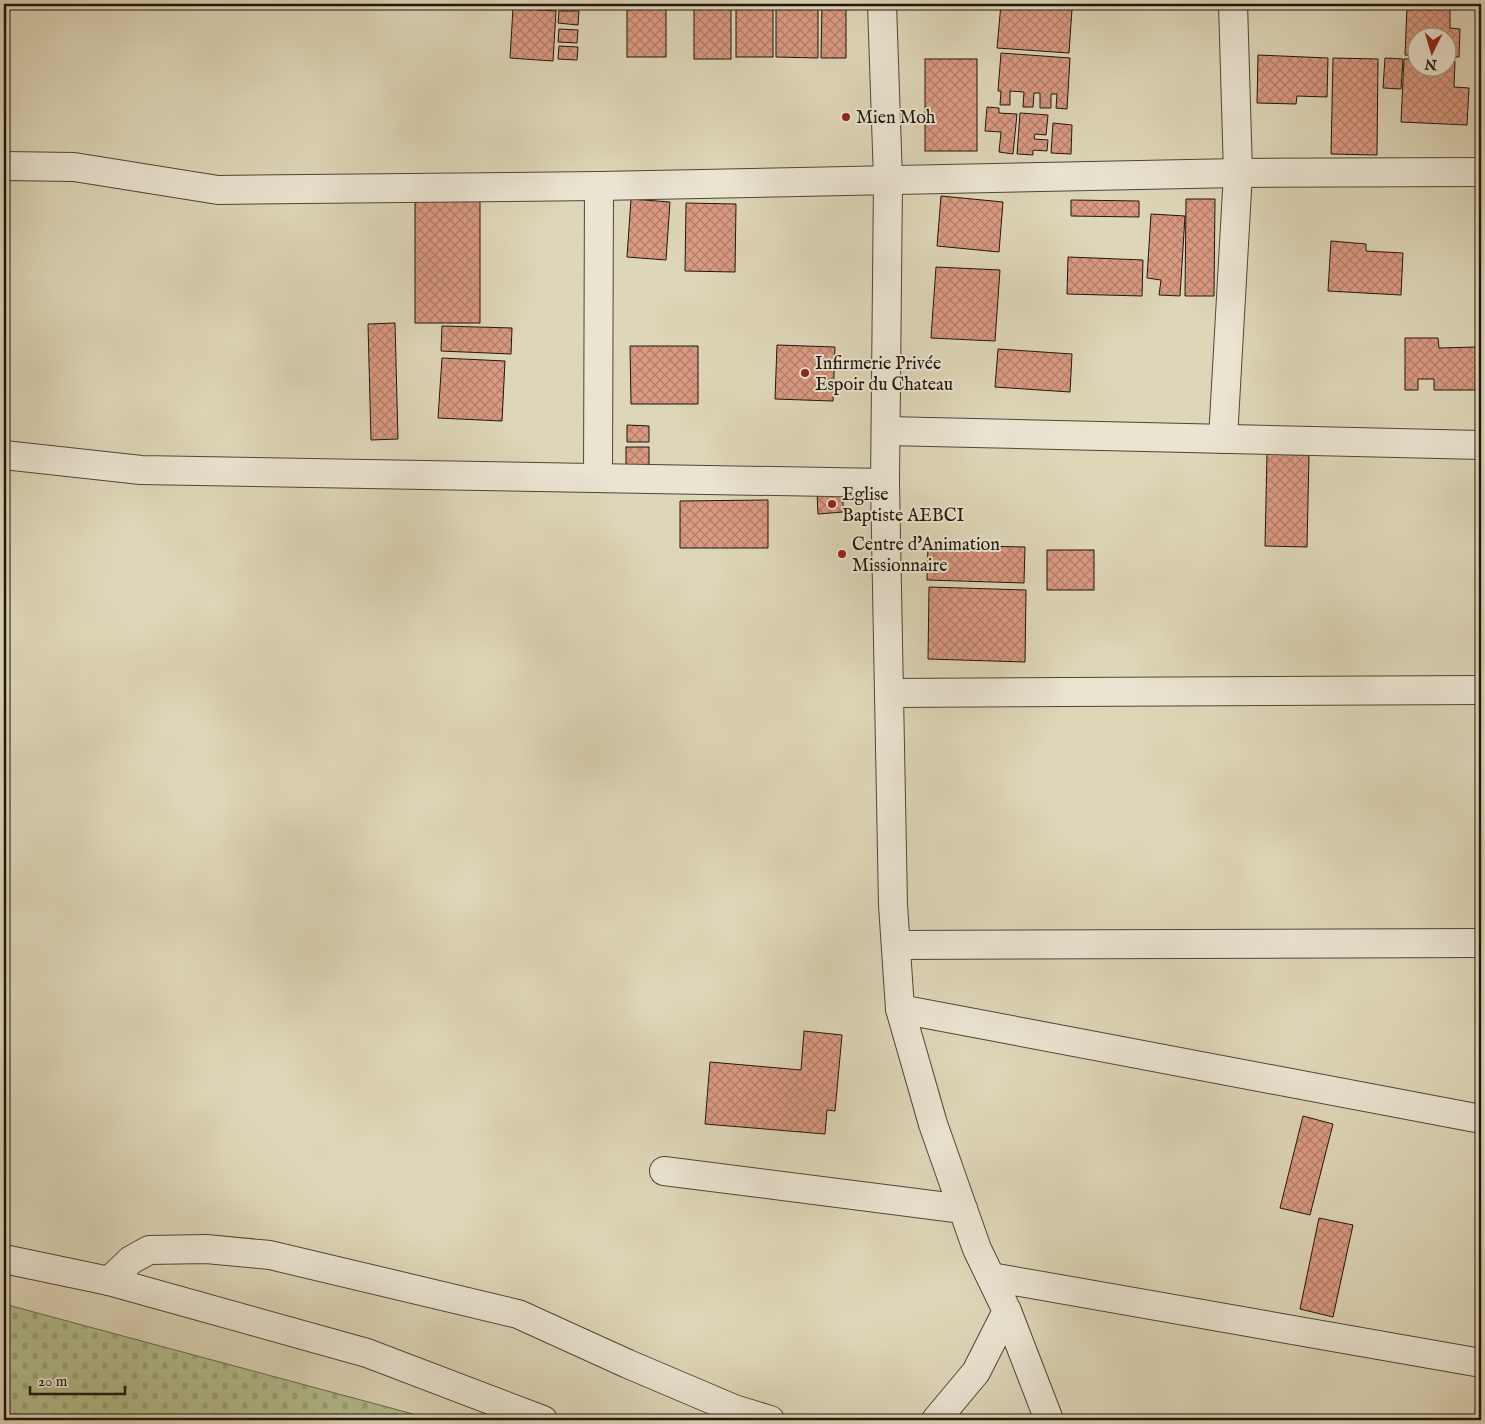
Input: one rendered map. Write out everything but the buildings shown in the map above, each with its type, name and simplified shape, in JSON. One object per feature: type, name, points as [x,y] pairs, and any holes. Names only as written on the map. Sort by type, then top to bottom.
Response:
[{"type":"street","points":[[882,4],[888,180],[886,483],[893,905],[900,1009],[933,1124],[977,1248],[1007,1311],[1049,1420]]},
{"type":"street","points":[[1223,438],[1238,173],[1233,4]]},
{"type":"street","points":[[4,166],[74,167],[218,190],[599,186],[1238,173],[1481,172]]},
{"type":"street","points":[[598,478],[599,186]]},
{"type":"street","points":[[886,431],[1481,445]]},
{"type":"street","points":[[4,455],[141,470],[886,483]]},
{"type":"street","points":[[890,693],[1481,690]]},
{"type":"street","points":[[896,945],[1481,943]]},
{"type":"street","points":[[900,1009],[1481,1119]]},
{"type":"street","points":[[664,1171],[963,1209]]},
{"type":"street","points":[[109,1281],[131,1260],[149,1250],[206,1250],[270,1255],[518,1314],[637,1368],[734,1409],[770,1420]]},
{"type":"street","points":[[4,1259],[109,1281],[367,1354],[543,1420]]},
{"type":"street","points":[[991,1277],[1481,1363]]},
{"type":"street","points":[[936,1420],[976,1372],[1007,1311]]},
{"type":"green space","points":[[4,1304],[413,1414],[427,1420],[4,1420]]},
{"type":"place","name":"Mien Moh","points":[[846,117]]},
{"type":"place","name":"Infirmerie Privée Espoir du Chateau","points":[[805,373]]},
{"type":"place","name":"Eglise Baptiste AEBCI","points":[[832,504]]},
{"type":"place","name":"Centre d'Animation Missionnaire","points":[[842,554]]}]
